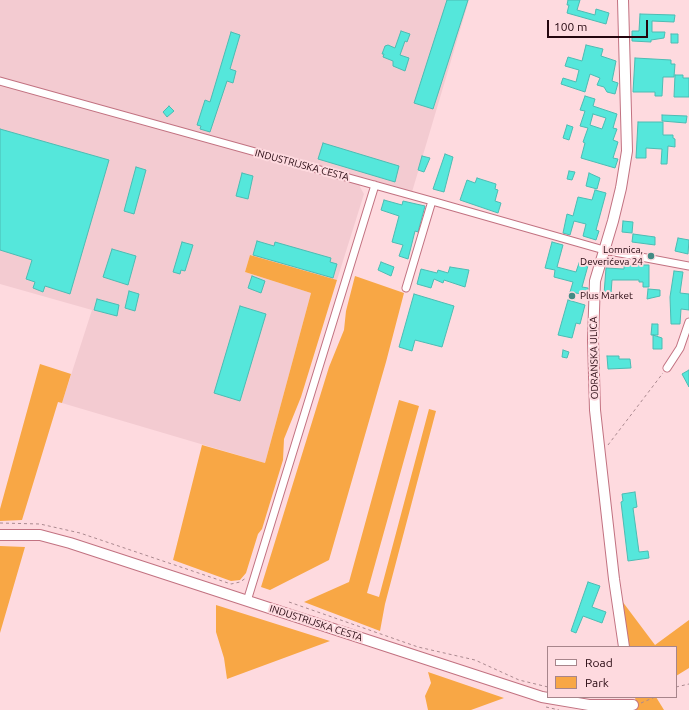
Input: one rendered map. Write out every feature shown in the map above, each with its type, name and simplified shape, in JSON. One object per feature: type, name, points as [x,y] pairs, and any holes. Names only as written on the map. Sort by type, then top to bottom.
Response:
[{"type":"main road","name":"ODRANSKA ULICA","points":[[623,0],[627,151],[621,188],[596,275],[593,297],[594,374],[600,455],[614,579],[624,646]]},
{"type":"main road","name":"INDUSTRIJSKA CESTA","points":[[0,535],[26,534],[58,539],[536,695],[547,697]]},
{"type":"main road","name":"INDUSTRIJSKA CESTA","points":[[552,698],[588,705],[633,704]]},
{"type":"street","name":"INDUSTRIJSKA CESTA","points":[[0,81],[604,250],[689,266]]},
{"type":"street","points":[[247,601],[375,185]]},
{"type":"street","points":[[406,288],[432,201]]},
{"type":"street","points":[[667,368],[680,348],[689,322]]},
{"type":"path","points":[[600,455],[667,368]]},
{"type":"path","points":[[0,523],[40,524],[80,534],[231,584],[240,582],[249,574]]},
{"type":"path","points":[[289,602],[418,647],[475,660],[518,680],[547,688]]},
{"type":"path","points":[[677,687],[689,684]]},
{"type":"path","points":[[633,704],[647,702],[653,698]]},
{"type":"shaded area","points":[[0,0],[469,0],[412,192],[363,177],[360,187],[364,194],[337,280],[250,255],[245,272],[311,293],[265,463],[62,403],[92,310],[0,284]]},
{"type":"green space","points":[[250,255],[337,280],[301,397],[284,439],[283,460],[262,529],[258,534],[246,573],[240,580],[231,581],[173,560],[202,445],[265,463],[311,293],[245,272]]},
{"type":"green space","points":[[355,276],[404,293],[386,362],[329,560],[270,590],[261,587],[329,367],[344,330],[346,311]]},
{"type":"green space","points":[[40,364],[71,374],[62,403],[58,402],[22,520],[0,521],[0,509]]},
{"type":"green space","points":[[399,400],[419,406],[367,593],[379,597],[429,409],[436,411],[385,604],[380,631],[304,602],[349,582]]},
{"type":"green space","points":[[0,546],[25,547],[0,633]]},
{"type":"green space","points":[[622,601],[655,645],[689,620],[689,668],[677,675],[677,646],[628,646]]},
{"type":"green space","points":[[216,605],[330,641],[227,679],[224,658],[216,632]]},
{"type":"green space","points":[[428,672],[504,698],[471,710],[428,710],[425,696],[431,683]]},
{"type":"green space","points":[[635,698],[657,698],[664,710],[637,710]]},
{"type":"building","points":[[447,0],[468,0],[433,109],[414,103]]},
{"type":"building","points":[[568,0],[580,0],[577,10],[595,15],[596,9],[609,13],[606,24],[567,13],[569,5],[567,5]]},
{"type":"building","points":[[640,14],[675,15],[674,22],[652,21],[652,32],[665,32],[664,38],[651,40],[651,42],[632,41],[632,31],[639,31]]},
{"type":"building","points":[[401,31],[410,34],[407,42],[405,41],[400,55],[409,58],[405,71],[393,66],[393,61],[383,57],[384,54],[382,54],[385,46],[388,45],[395,48]]},
{"type":"building","points":[[231,32],[240,35],[230,69],[236,71],[233,83],[227,81],[210,132],[200,129],[201,126],[197,125],[205,100],[210,102]]},
{"type":"building","points":[[671,34],[678,34],[678,43],[671,43]]},
{"type":"building","points":[[586,45],[603,49],[601,56],[616,61],[612,81],[618,83],[615,94],[607,92],[604,87],[597,85],[600,78],[590,74],[585,92],[561,84],[563,78],[576,82],[579,70],[565,66],[568,57],[582,61]]},
{"type":"building","points":[[635,58],[671,60],[671,64],[675,64],[674,77],[663,77],[662,96],[655,96],[655,92],[633,92]]},
{"type":"building","points":[[675,75],[683,75],[683,78],[689,78],[689,97],[674,97]]},
{"type":"building","points":[[585,96],[595,99],[593,106],[617,114],[613,128],[617,129],[613,140],[618,142],[613,158],[618,159],[615,168],[581,158],[585,143],[583,142],[588,128],[580,126],[585,111],[580,110]],"holes":[[[593,114],[606,118],[602,129],[590,125]]]},
{"type":"building","points":[[169,106],[174,111],[167,117],[163,112]]},
{"type":"building","points":[[662,115],[687,116],[686,123],[662,121]]},
{"type":"building","points":[[638,122],[663,122],[663,135],[673,135],[673,138],[675,139],[675,147],[668,146],[667,164],[661,164],[662,149],[646,148],[646,158],[636,158]]},
{"type":"building","points":[[567,125],[573,127],[569,140],[563,138]]},
{"type":"building","points":[[0,129],[109,160],[70,294],[45,286],[43,292],[33,288],[35,282],[26,279],[32,260],[0,250]]},
{"type":"building","points":[[323,143],[399,166],[395,182],[318,159]]},
{"type":"building","points":[[445,154],[453,157],[444,192],[433,189]]},
{"type":"building","points":[[422,156],[430,158],[424,172],[418,170]]},
{"type":"building","points":[[136,167],[146,170],[134,214],[124,211]]},
{"type":"building","points":[[569,171],[575,172],[572,180],[567,179]]},
{"type":"building","points":[[242,173],[253,176],[248,199],[236,196]]},
{"type":"building","points":[[589,173],[600,178],[597,189],[586,186]]},
{"type":"building","points":[[477,178],[496,184],[495,189],[498,190],[495,201],[501,203],[498,213],[460,200],[467,180],[475,183]]},
{"type":"building","points":[[595,190],[606,193],[596,230],[599,231],[596,240],[583,236],[586,224],[574,221],[570,235],[563,233],[567,214],[573,216],[578,197],[592,200]]},
{"type":"building","points":[[384,200],[402,205],[403,201],[425,206],[418,232],[415,231],[408,259],[399,256],[403,245],[392,242],[399,216],[381,210]]},
{"type":"building","points":[[623,221],[633,222],[632,233],[622,232]]},
{"type":"building","points":[[633,234],[655,237],[655,245],[632,242]]},
{"type":"building","points":[[678,238],[689,240],[688,254],[675,251]]},
{"type":"building","points":[[257,241],[274,246],[275,242],[331,258],[330,262],[337,264],[333,278],[253,255]]},
{"type":"building","points":[[182,242],[193,245],[185,271],[181,270],[180,274],[173,272]]},
{"type":"building","points":[[552,242],[563,245],[557,267],[576,272],[580,260],[589,262],[582,287],[588,288],[587,295],[570,292],[573,282],[554,277],[555,270],[545,268]]},
{"type":"building","points":[[112,249],[136,256],[128,285],[103,277]]},
{"type":"building","points":[[381,262],[394,267],[391,276],[378,270]]},
{"type":"building","points":[[649,265],[649,287],[643,287],[643,282],[639,282],[639,280],[612,280],[611,294],[604,294],[606,268],[624,269],[624,266]]},
{"type":"building","points":[[450,267],[469,270],[465,287],[444,280],[443,283],[434,279],[431,288],[417,284],[421,269],[437,273],[438,270],[448,273]]},
{"type":"building","points":[[674,271],[683,272],[680,293],[689,294],[689,310],[681,309],[680,324],[671,324],[670,297]]},
{"type":"building","points":[[252,276],[265,281],[261,293],[248,288]]},
{"type":"building","points":[[648,289],[660,290],[660,296],[647,299]]},
{"type":"building","points":[[129,291],[139,294],[135,311],[125,308]]},
{"type":"building","points":[[414,294],[454,306],[442,347],[415,340],[412,351],[399,347]]},
{"type":"building","points":[[97,299],[119,305],[117,316],[94,310]]},
{"type":"building","points":[[568,300],[585,305],[580,324],[576,323],[572,338],[558,335]]},
{"type":"building","points":[[240,306],[266,314],[240,401],[214,393]]},
{"type":"building","points":[[652,324],[658,324],[658,335],[651,335]]},
{"type":"building","points":[[653,335],[662,338],[662,349],[653,349]]},
{"type":"building","points":[[563,350],[569,352],[567,358],[562,357]]},
{"type":"building","points":[[607,356],[619,356],[619,359],[630,359],[631,368],[608,369]]},
{"type":"building","points":[[689,370],[689,387],[682,374]]},
{"type":"building","points":[[635,492],[637,507],[633,508],[639,552],[648,551],[649,558],[628,561],[621,502],[623,501],[622,494]]},
{"type":"building","points":[[588,582],[600,586],[592,607],[606,612],[602,623],[583,616],[576,633],[571,631]]},
{"type":"place","name":"Lomnica, Deverićeva 24","points":[[651,256]]},
{"type":"place","name":"Plus Market","points":[[572,296]]}]
